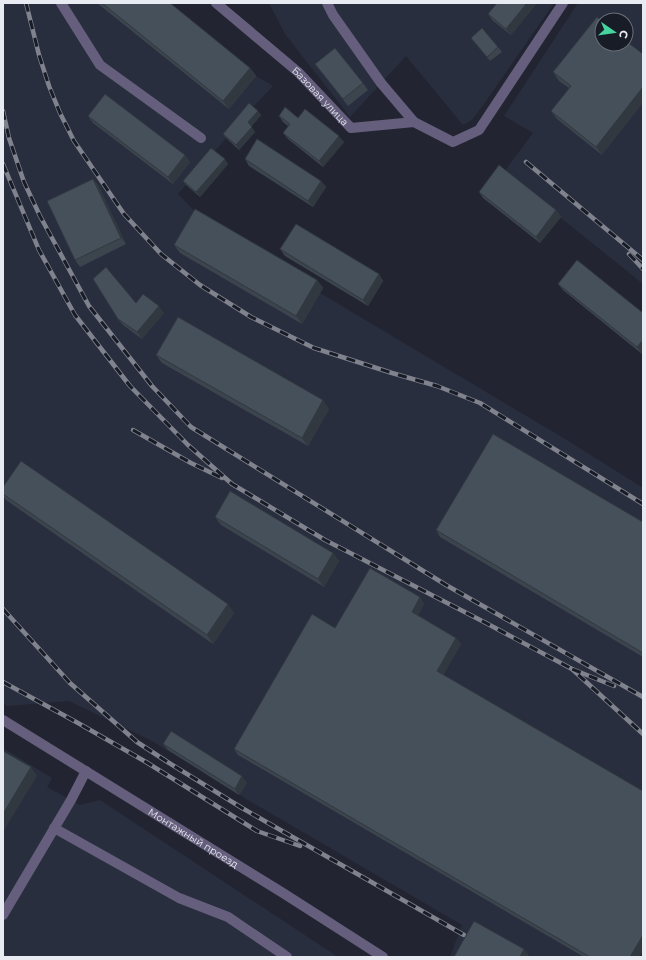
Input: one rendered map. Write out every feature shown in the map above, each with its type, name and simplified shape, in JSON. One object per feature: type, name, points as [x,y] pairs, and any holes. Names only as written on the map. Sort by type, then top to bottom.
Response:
[{"type":"street","points":[[61,3],[100,65],[201,138]]},
{"type":"street","name":"Базовая улица","points":[[216,3],[298,72],[351,128],[414,122]]},
{"type":"street","points":[[327,3],[333,16],[381,84],[414,122],[453,142],[479,130],[563,3]]},
{"type":"street","name":"Монтажный проезд","points":[[3,720],[283,893],[383,957]]},
{"type":"street","points":[[3,915],[86,771]]},
{"type":"street","points":[[54,828],[179,898],[228,917],[288,957]]},
{"type":"shaded area","points":[[3,3],[166,3],[256,76],[273,86],[252,108],[178,194],[201,218],[320,293],[570,442],[643,488],[643,957],[450,957],[462,925],[248,800],[152,741],[69,701],[7,706],[3,703]]},
{"type":"shaded area","points":[[269,3],[554,3],[472,120],[463,125],[406,56],[350,117],[285,34]]},
{"type":"shaded area","points":[[578,3],[643,3],[643,284],[504,172],[533,133],[504,116]]},
{"type":"shaded area","points":[[3,748],[52,778],[47,787],[80,805],[100,800],[338,957],[3,957]]},
{"type":"building","points":[[102,3],[170,3],[250,68],[223,101]]},
{"type":"building","points":[[497,3],[527,3],[506,29],[488,14]]},
{"type":"building","points":[[594,21],[594,52],[634,52],[634,47],[643,54],[643,87],[596,147],[551,111],[571,86],[553,72]]},
{"type":"building","points":[[482,28],[498,47],[487,57],[471,38]]},
{"type":"building","points":[[335,48],[363,83],[343,99],[315,64]]},
{"type":"building","points":[[105,94],[185,155],[168,177],[88,116]]},
{"type":"building","points":[[249,103],[258,111],[248,122],[252,127],[236,145],[223,134]]},
{"type":"building","points":[[285,107],[298,118],[305,109],[339,136],[319,161],[283,133],[290,124],[279,116]]},
{"type":"building","points":[[257,139],[321,181],[308,201],[245,159]]},
{"type":"building","points":[[211,148],[225,159],[196,192],[183,181]]},
{"type":"building","points":[[499,165],[556,210],[536,237],[479,192]]},
{"type":"building","points":[[93,179],[121,238],[75,260],[47,201]]},
{"type":"building","points":[[195,209],[317,280],[296,316],[174,245]]},
{"type":"building","points":[[296,224],[379,274],[363,300],[280,249]]},
{"type":"building","points":[[577,260],[643,313],[643,340],[637,347],[558,284]]},
{"type":"building","points":[[106,267],[136,303],[143,294],[159,306],[137,332],[118,319],[93,279]]},
{"type":"building","points":[[178,317],[323,400],[302,438],[156,355]]},
{"type":"building","points":[[493,434],[643,522],[643,653],[436,530]]},
{"type":"building","points":[[21,461],[228,604],[207,635],[3,494],[3,487]]},
{"type":"building","points":[[230,491],[333,553],[318,579],[215,517]]},
{"type":"building","points":[[370,568],[420,597],[412,612],[456,638],[437,671],[643,791],[643,935],[630,957],[590,957],[234,749],[312,614],[335,628]]},
{"type":"building","points":[[171,731],[242,776],[235,789],[163,744]]},
{"type":"building","points":[[3,751],[31,767],[3,814]]},
{"type":"building","points":[[474,921],[524,949],[520,957],[454,957]]},
{"type":"railway","points":[[26,3],[39,55],[49,86],[74,141],[124,214],[161,254],[200,285],[251,317],[314,348],[437,386],[480,403],[643,504]]},
{"type":"railway","points":[[3,111],[9,138],[24,182],[40,216],[89,306],[152,386],[191,427],[446,585],[643,697]]},
{"type":"railway","points":[[526,162],[643,260]]},
{"type":"railway","points":[[3,164],[39,250],[75,315],[130,386],[188,445],[232,484],[325,540],[572,669]]},
{"type":"railway","points":[[629,254],[643,269]]},
{"type":"railway","points":[[133,430],[191,463],[222,478]]},
{"type":"railway","points":[[3,609],[70,683],[137,742],[242,808],[464,935]]},
{"type":"railway","points":[[614,686],[572,669],[643,734]]},
{"type":"railway","points":[[3,682],[146,762],[257,831],[300,846]]}]
